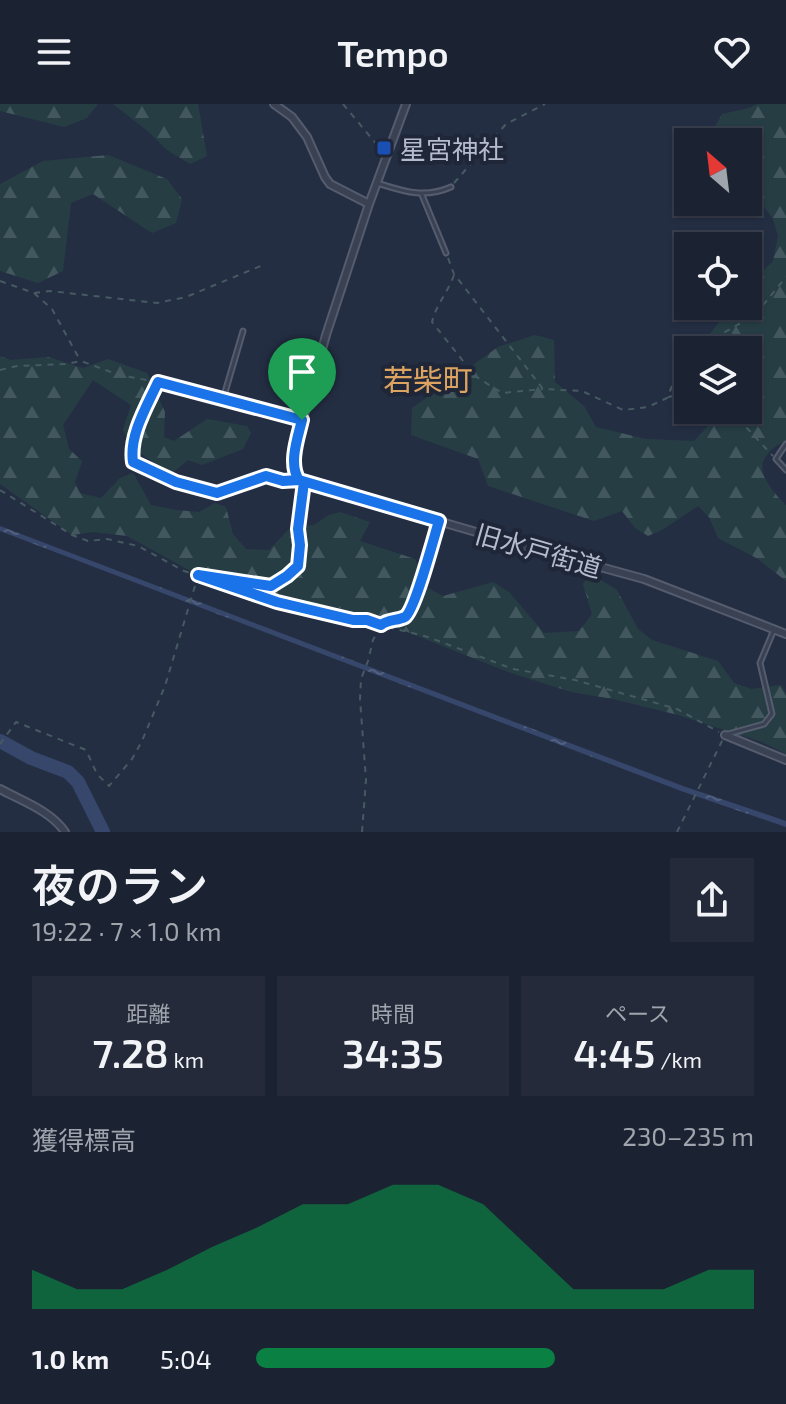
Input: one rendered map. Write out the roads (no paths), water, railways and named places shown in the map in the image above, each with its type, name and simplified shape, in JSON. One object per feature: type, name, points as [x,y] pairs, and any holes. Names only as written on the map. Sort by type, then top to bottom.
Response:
[{"type":"street","points":[[274,104],[298,125],[330,184],[369,204]]},
{"type":"street","points":[[302,481],[295,472],[295,448],[302,420],[369,204],[406,104]]},
{"type":"street","name":"旧水戸街道","points":[[133,462],[176,482],[217,493],[266,476],[283,481],[302,481],[644,579],[786,634]]},
{"type":"street","points":[[725,735],[786,760]]},
{"type":"street","points":[[0,789],[46,814],[65,832]]},
{"type":"lane","points":[[377,183],[422,195],[451,187]]},
{"type":"lane","points":[[422,195],[446,253]]},
{"type":"lane","points":[[223,399],[243,331]]},
{"type":"lane","points":[[133,462],[131,451],[134,438],[158,382],[302,420]]},
{"type":"lane","points":[[786,444],[776,459],[786,470]]},
{"type":"lane","points":[[381,625],[408,615],[439,521]]},
{"type":"lane","points":[[725,735],[764,724],[772,714],[760,663],[774,630]]},
{"type":"water","points":[[0,526],[683,786],[786,821],[786,827],[681,791],[0,531]]},
{"type":"waterway","points":[[0,741],[31,758],[68,772],[78,782],[103,832]]},
{"type":"place","name":"星宮神社","points":[[384,148]]},
{"type":"district","name":"若柴町","points":[[428,379]]}]
